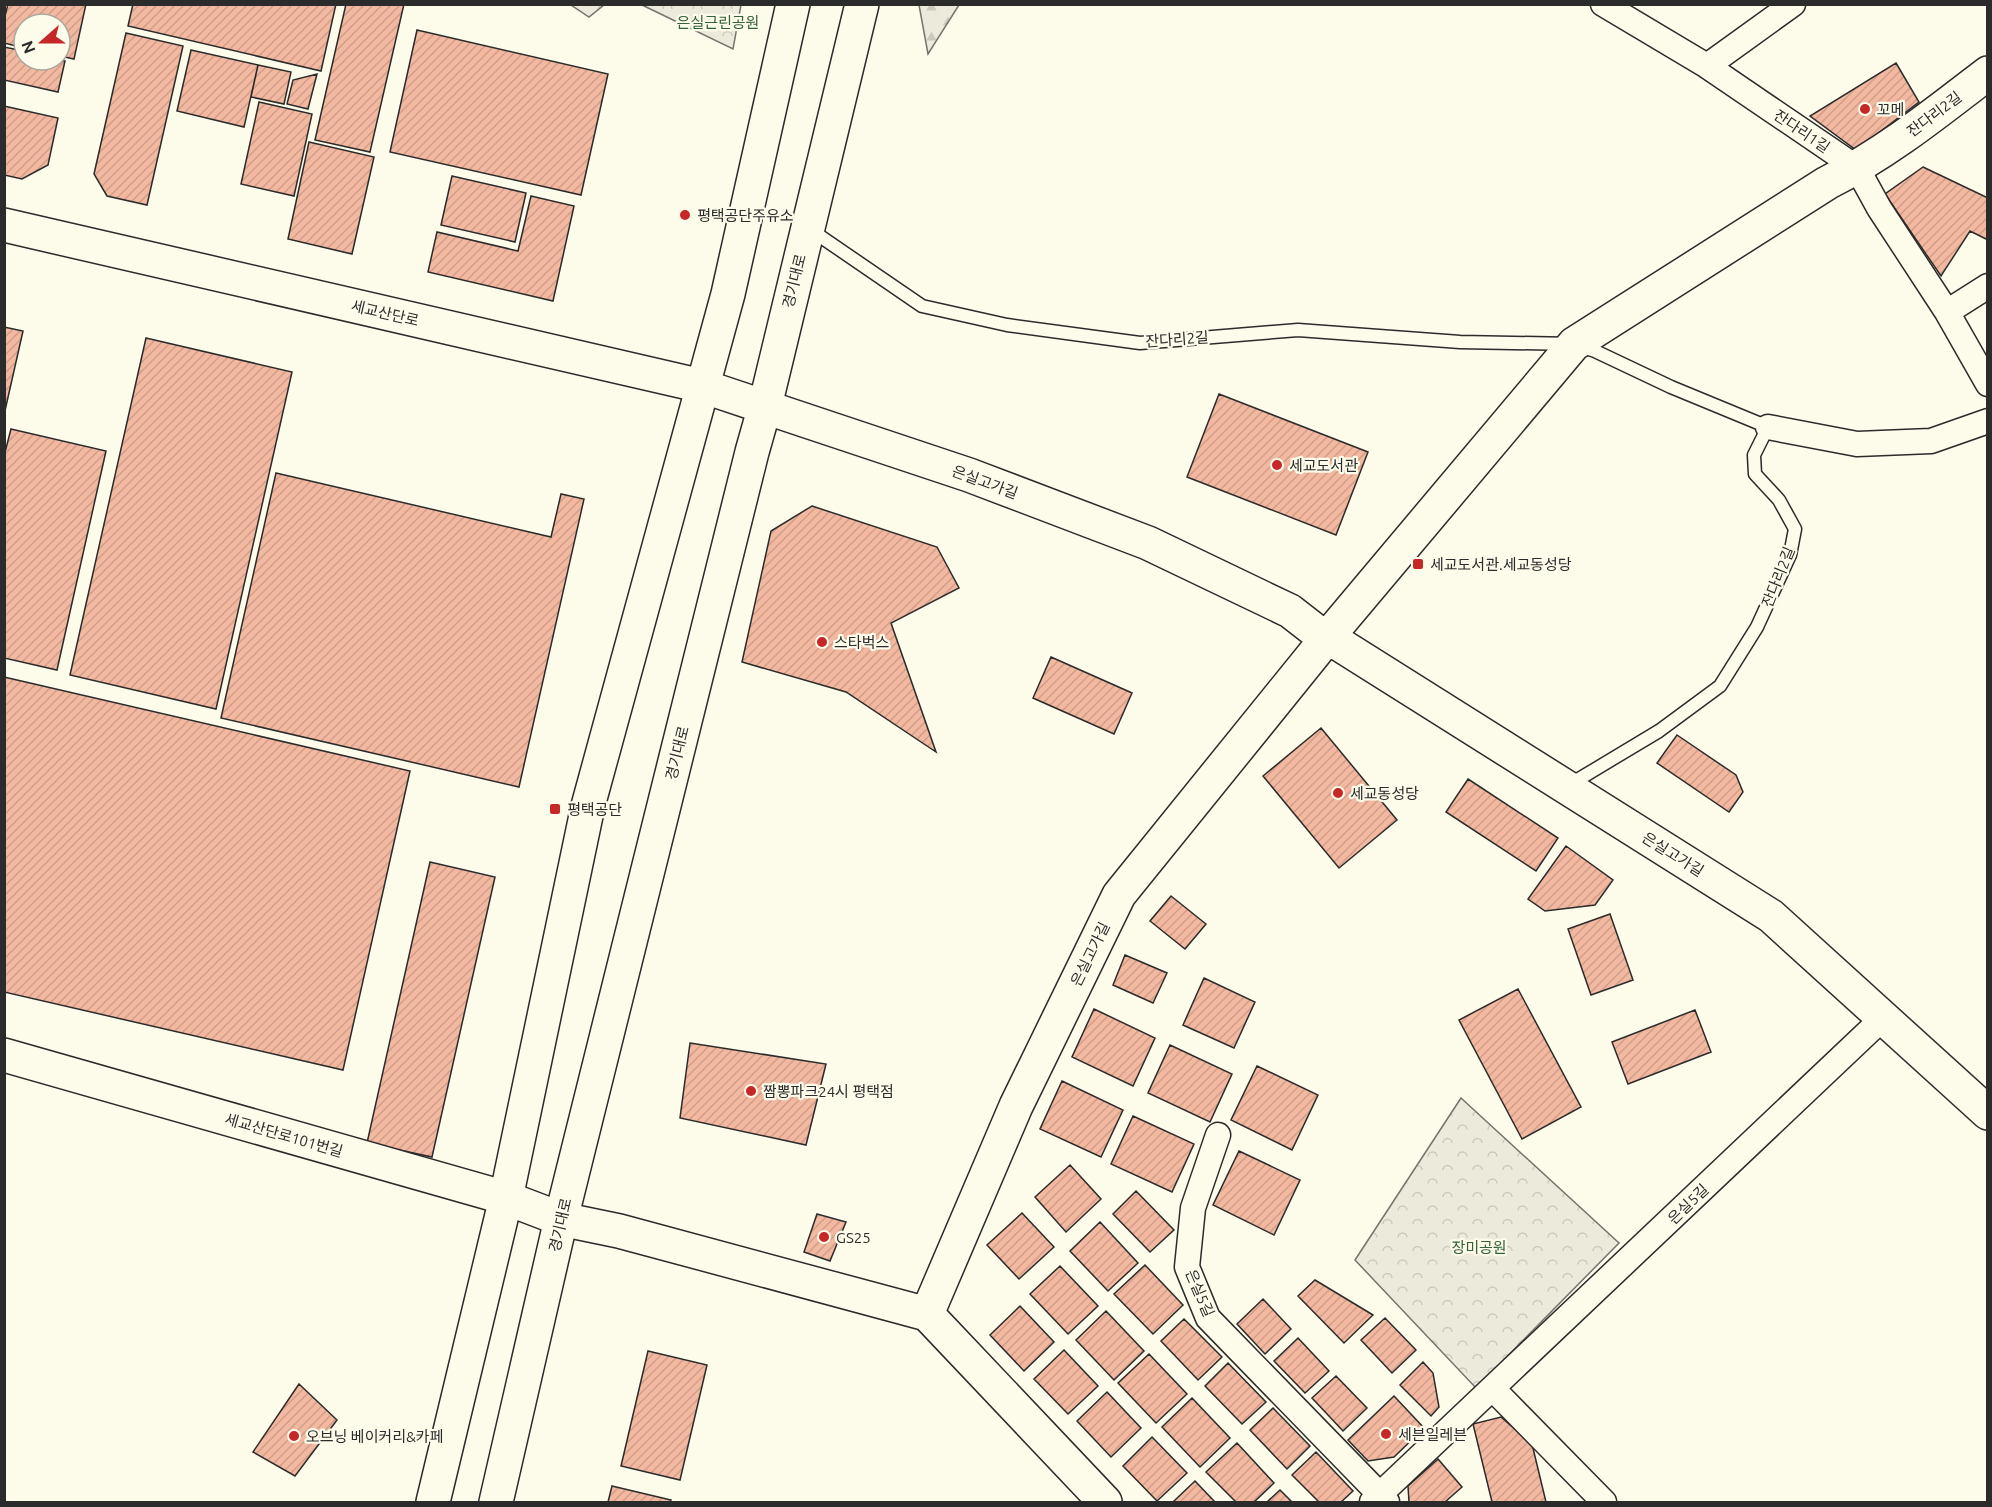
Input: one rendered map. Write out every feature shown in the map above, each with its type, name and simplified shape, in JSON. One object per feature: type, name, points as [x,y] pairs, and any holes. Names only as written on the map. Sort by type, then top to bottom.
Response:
[{"type":"street","points":[[433,1503],[506,1198],[588,806],[728,294],[793,4]]},
{"type":"street","name":"경기대로","points":[[496,1503],[561,1219],[765,406],[862,4]]},
{"type":"street","name":"잔다리1길","points":[[1603,4],[1707,66],[1857,168],[1879,208],[1947,312],[1988,384]]},
{"type":"street","points":[[1707,66],[1793,4]]},
{"type":"street","name":"잔다리2길","points":[[1326,639],[1574,344],[1827,183],[1857,168],[1924,123],[1988,73]]},
{"type":"street","name":"세교산단로","points":[[4,225],[702,386],[765,406]]},
{"type":"street","points":[[1947,312],[1988,286]]},
{"type":"street","name":"은실고가길","points":[[765,406],[969,475],[1148,543],[1290,611],[1326,639],[1339,644],[1771,916],[1988,1113]]},
{"type":"street","points":[[1768,427],[1857,444],[1931,441],[1988,421]]},
{"type":"street","name":"은실고가길","points":[[927,1314],[1016,1106],[1119,895],[1326,639]]},
{"type":"street","name":"은실5길","points":[[1218,1135],[1193,1208],[1187,1267],[1208,1318],[1380,1500],[1883,1018]]},
{"type":"street","name":"세교산단로101번길","points":[[4,1055],[506,1198],[561,1219],[619,1231],[927,1314]]},
{"type":"street","points":[[927,1314],[1105,1503]]},
{"type":"street","points":[[1494,1390],[1604,1503]]},
{"type":"lane","name":"잔다리2길","points":[[808,228],[922,306],[1006,325],[1140,343],[1298,330],[1460,342],[1574,344],[1595,351],[1671,387],[1768,427],[1754,455],[1755,474],[1779,500],[1795,529],[1790,555],[1757,627],[1720,686],[1659,731],[1566,787]]},
{"type":"green space","points":[[571,5],[604,5],[589,17]]},
{"type":"green space","name":"은실근린공원","points":[[642,5],[741,5],[733,49]]},
{"type":"green space","points":[[919,5],[959,5],[928,54]]},
{"type":"green space","name":"장미공원","points":[[1461,1098],[1619,1243],[1476,1388],[1355,1260]]},
{"type":"building","points":[[8,4],[86,4],[74,59],[72,59],[72,12],[12,12],[12,45],[4,43],[4,20]]},
{"type":"building","points":[[133,4],[336,4],[321,71],[128,26]]},
{"type":"building","points":[[346,4],[404,4],[370,152],[315,140]]},
{"type":"building","points":[[417,30],[608,74],[581,195],[390,152]]},
{"type":"building","points":[[126,33],[183,46],[147,205],[107,196],[94,174]]},
{"type":"building","points":[[4,47],[12,49],[12,72],[63,72],[58,92],[4,80]]},
{"type":"building","points":[[191,50],[258,65],[244,127],[177,111]]},
{"type":"building","name":"꼬메","points":[[1896,63],[1919,102],[1856,150],[1810,116]]},
{"type":"building","points":[[258,65],[291,72],[284,104],[251,97]]},
{"type":"building","points":[[317,74],[308,109],[287,104],[293,80]]},
{"type":"building","points":[[259,102],[312,114],[294,196],[241,184]]},
{"type":"building","points":[[4,106],[58,118],[48,165],[22,179],[4,175]]},
{"type":"building","points":[[309,142],[374,157],[352,254],[288,239]]},
{"type":"building","points":[[1923,167],[1988,198],[1988,240],[1970,231],[1941,276],[1885,194]]},
{"type":"building","points":[[452,176],[526,193],[515,242],[441,225]]},
{"type":"building","points":[[531,196],[574,206],[553,301],[428,272],[437,232],[518,251]]},
{"type":"building","points":[[4,327],[23,331],[4,415]]},
{"type":"building","points":[[146,338],[292,372],[216,709],[70,675]]},
{"type":"building","name":"세교도서관","points":[[1219,394],[1368,452],[1336,535],[1187,477]]},
{"type":"building","points":[[11,429],[106,451],[57,670],[4,658],[4,456]]},
{"type":"building","points":[[276,473],[551,537],[561,494],[584,499],[519,787],[221,718]]},
{"type":"building","name":"스타벅스","points":[[812,506],[937,547],[959,588],[891,623],[936,752],[846,692],[742,662],[771,531]]},
{"type":"building","points":[[1051,657],[1132,693],[1114,734],[1033,698]]},
{"type":"building","points":[[4,677],[410,771],[343,1070],[4,992]]},
{"type":"building","points":[[1321,728],[1397,820],[1339,868],[1263,776]]},
{"type":"building","points":[[1677,735],[1736,775],[1743,792],[1729,812],[1657,763]]},
{"type":"building","points":[[1468,779],[1558,838],[1536,871],[1446,812]]},
{"type":"building","points":[[1566,846],[1613,880],[1595,905],[1545,911],[1528,899]]},
{"type":"building","points":[[430,862],[495,877],[432,1157],[367,1143]]},
{"type":"building","points":[[1171,896],[1206,924],[1185,949],[1150,921]]},
{"type":"building","points":[[1610,914],[1633,980],[1591,995],[1568,929]]},
{"type":"building","points":[[1125,955],[1167,973],[1153,1003],[1113,985]]},
{"type":"building","points":[[1204,978],[1255,1002],[1234,1048],[1183,1025]]},
{"type":"building","points":[[1518,989],[1581,1107],[1522,1139],[1459,1020]]},
{"type":"building","points":[[1094,1009],[1155,1038],[1133,1086],[1072,1057]]},
{"type":"building","points":[[1695,1010],[1711,1052],[1628,1084],[1612,1042]]},
{"type":"building","name":"짬뽕파크24시 평택점","points":[[690,1043],[826,1064],[806,1145],[680,1118]]},
{"type":"building","points":[[1170,1045],[1232,1074],[1210,1122],[1148,1093]]},
{"type":"building","points":[[1257,1066],[1318,1095],[1292,1150],[1231,1120]]},
{"type":"building","points":[[1062,1081],[1123,1110],[1101,1157],[1040,1129]]},
{"type":"building","points":[[1133,1116],[1194,1144],[1172,1192],[1111,1164]]},
{"type":"building","points":[[1239,1151],[1300,1180],[1274,1235],[1213,1205]]},
{"type":"building","points":[[1070,1165],[1101,1199],[1066,1232],[1035,1197]]},
{"type":"building","points":[[1136,1191],[1174,1230],[1150,1252],[1113,1214]]},
{"type":"building","points":[[1022,1213],[1054,1247],[1019,1279],[987,1245]]},
{"type":"building","name":"GS25","points":[[817,1214],[846,1222],[830,1261],[804,1252]]},
{"type":"building","points":[[1100,1222],[1138,1263],[1108,1291],[1070,1251]]},
{"type":"building","points":[[1145,1265],[1183,1305],[1153,1334],[1114,1294]]},
{"type":"building","points":[[1060,1266],[1098,1306],[1068,1334],[1030,1294]]},
{"type":"building","points":[[1315,1280],[1373,1315],[1344,1343],[1298,1296]]},
{"type":"building","points":[[1263,1299],[1291,1329],[1265,1354],[1237,1324]]},
{"type":"building","points":[[1020,1306],[1054,1342],[1024,1371],[990,1335]]},
{"type":"building","points":[[1106,1311],[1144,1351],[1114,1380],[1076,1340]]},
{"type":"building","points":[[1385,1318],[1416,1350],[1392,1373],[1361,1340]]},
{"type":"building","points":[[1184,1319],[1222,1357],[1198,1380],[1161,1341]]},
{"type":"building","points":[[1298,1338],[1329,1371],[1305,1393],[1274,1361]]},
{"type":"building","points":[[1064,1350],[1098,1386],[1068,1414],[1034,1379]]},
{"type":"building","points":[[648,1351],[707,1365],[680,1480],[621,1466]]},
{"type":"building","points":[[1149,1354],[1187,1394],[1156,1423],[1118,1383]]},
{"type":"building","points":[[1423,1362],[1433,1373],[1439,1407],[1431,1416],[1400,1385]]},
{"type":"building","points":[[1228,1363],[1266,1402],[1242,1424],[1205,1386]]},
{"type":"building","points":[[1336,1376],[1367,1408],[1343,1431],[1312,1398]]},
{"type":"building","name":"오브닝 베이커리&카페","points":[[299,1384],[337,1420],[295,1476],[253,1452]]},
{"type":"building","points":[[1107,1392],[1141,1428],[1111,1457],[1077,1421]]},
{"type":"building","name":"세븐일레븐","points":[[1394,1396],[1424,1428],[1394,1457],[1368,1461],[1348,1440]]},
{"type":"building","points":[[1192,1398],[1230,1438],[1200,1467],[1162,1427]]},
{"type":"building","points":[[1273,1408],[1310,1446],[1287,1469],[1250,1430]]},
{"type":"building","points":[[1501,1417],[1532,1444],[1546,1502],[1492,1502],[1473,1424]]},
{"type":"building","points":[[1152,1437],[1187,1473],[1157,1501],[1123,1466]]},
{"type":"building","points":[[1237,1443],[1274,1483],[1254,1502],[1236,1502],[1206,1472]]},
{"type":"building","points":[[1316,1452],[1353,1491],[1341,1502],[1319,1502],[1292,1475]]},
{"type":"building","points":[[1438,1459],[1462,1487],[1445,1502],[1409,1502],[1408,1486]]},
{"type":"building","points":[[1195,1481],[1215,1502],[1173,1502]]},
{"type":"building","points":[[612,1486],[671,1500],[670,1502],[608,1502]]},
{"type":"building","points":[[1280,1490],[1292,1502],[1267,1502]]},
{"type":"place","name":"꼬메","points":[[1865,109]]},
{"type":"place","name":"평택공단주유소","points":[[685,215]]},
{"type":"place","name":"세교도서관","points":[[1277,465]]},
{"type":"place","name":"세교도서관.세교동성당","points":[[1418,564]]},
{"type":"place","name":"스타벅스","points":[[822,642]]},
{"type":"place","name":"세교동성당","points":[[1338,793]]},
{"type":"place","name":"평택공단","points":[[555,809]]},
{"type":"place","name":"짬뽕파크24시 평택점","points":[[751,1091]]},
{"type":"place","name":"GS25","points":[[824,1237]]},
{"type":"place","name":"세븐일레븐","points":[[1386,1434]]},
{"type":"place","name":"오브닝 베이커리&카페","points":[[294,1436]]}]
